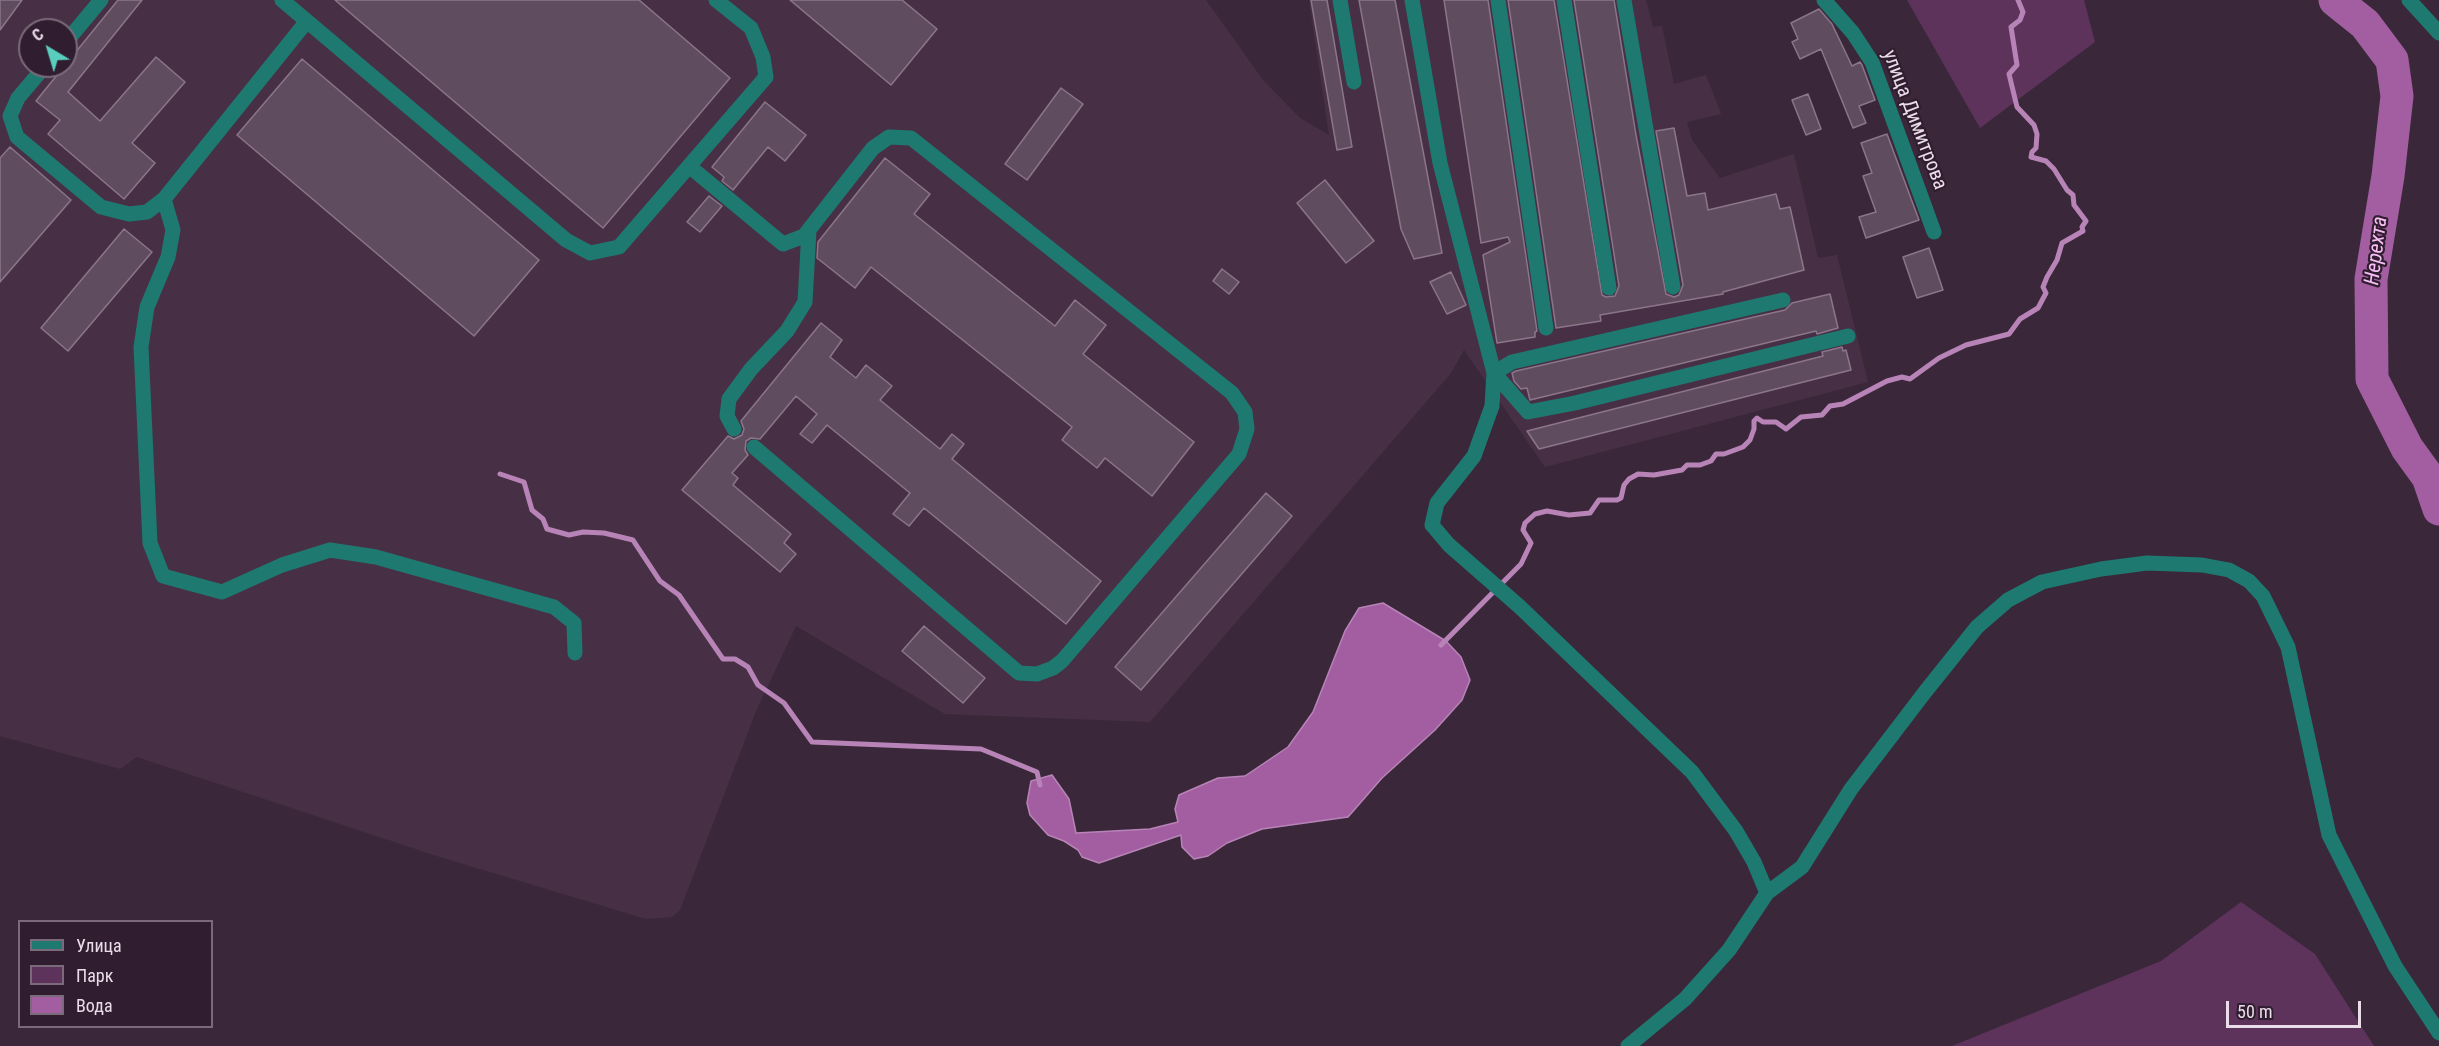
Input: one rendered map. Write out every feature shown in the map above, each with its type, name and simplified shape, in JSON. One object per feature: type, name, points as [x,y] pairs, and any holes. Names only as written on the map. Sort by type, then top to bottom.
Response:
[{"type":"street","points":[[78,28],[101,0]]},
{"type":"street","points":[[282,0],[566,240],[590,253],[620,247],[766,77],[763,57],[751,28],[716,0]]},
{"type":"street","points":[[1340,0],[1354,82]]},
{"type":"street","points":[[1412,0],[1440,163],[1494,373],[1492,406],[1474,456],[1437,503],[1432,525],[1449,545],[1520,607],[1692,772],[1736,831],[1754,862],[1767,893]]},
{"type":"street","points":[[1498,0],[1546,328]]},
{"type":"street","points":[[1564,0],[1609,288]]},
{"type":"street","points":[[1624,0],[1673,286]]},
{"type":"street","name":"улица Димитрова","points":[[1824,0],[1853,33],[1872,62],[1934,232]]},
{"type":"street","points":[[2409,0],[2439,33]]},
{"type":"street","points":[[35,78],[18,98],[10,116],[17,137],[101,207],[129,214],[147,212],[164,199],[307,21]]},
{"type":"street","points":[[689,166],[783,244],[804,236],[873,148],[889,137],[911,138],[1232,393],[1245,412],[1247,429],[1239,454],[1062,662],[1037,674],[1019,673],[754,447]]},
{"type":"street","points":[[164,199],[173,230],[168,257],[147,307],[141,347],[150,543],[164,576],[222,592],[282,565],[330,549],[376,556],[554,607],[574,623],[574,653]]},
{"type":"street","points":[[734,429],[727,416],[729,399],[751,369],[787,331],[805,302],[809,230]]},
{"type":"street","points":[[1494,373],[1512,362],[1783,300]]},
{"type":"street","points":[[1494,373],[1528,412],[1575,403],[1848,336]]},
{"type":"street","points":[[1628,1046],[1685,999],[1729,950],[1767,893],[1802,867],[1851,789],[1977,627],[2008,600],[2042,582],[2101,568],[2147,563],[2202,565],[2229,570],[2249,581],[2263,596],[2288,647],[2329,835],[2395,966],[2439,1033]]},
{"type":"shaded area","points":[[0,0],[1206,0],[1263,80],[1300,118],[1329,135],[1309,0],[1646,0],[1653,27],[1662,26],[1674,84],[1706,75],[1721,114],[1687,122],[1692,140],[1720,178],[1794,154],[1818,258],[1837,255],[1868,382],[1545,467],[1464,350],[1451,373],[1150,722],[945,714],[796,626],[756,711],[680,910],[672,917],[646,919],[440,857],[137,757],[120,769],[0,736]]},
{"type":"green space","points":[[1907,0],[2084,0],[2095,42],[1980,128]]},
{"type":"green space","points":[[2241,902],[2315,954],[2374,1046],[1952,1046],[2161,961]]},
{"type":"water","points":[[1383,603],[1446,641],[1461,657],[1470,680],[1462,700],[1435,730],[1382,778],[1348,817],[1262,829],[1227,843],[1208,856],[1194,859],[1182,847],[1181,835],[1099,863],[1082,857],[1078,850],[1048,835],[1030,815],[1027,803],[1031,781],[1052,775],[1069,799],[1076,833],[1150,829],[1178,822],[1175,809],[1179,795],[1218,778],[1245,776],[1288,747],[1313,712],[1345,631],[1359,608]]},
{"type":"building","points":[[0,0],[22,0],[0,30]]},
{"type":"building","points":[[118,0],[142,0],[68,92],[100,121],[156,57],[185,82],[132,143],[155,163],[124,199],[48,134],[60,120],[36,101],[55,78],[78,78],[78,49]]},
{"type":"building","points":[[335,0],[639,0],[730,78],[603,228]]},
{"type":"building","points":[[790,0],[902,0],[937,29],[891,85]]},
{"type":"building","points":[[1311,0],[1327,0],[1352,147],[1337,150]]},
{"type":"building","points":[[1359,0],[1395,0],[1442,253],[1414,259],[1401,229]]},
{"type":"building","points":[[1444,0],[1488,0],[1537,331],[1535,337],[1497,343],[1483,255],[1510,242],[1508,237],[1481,243]]},
{"type":"building","points":[[1508,0],[1554,0],[1602,295],[1615,296],[1619,286],[1574,0],[1614,0],[1636,135],[1666,294],[1674,297],[1679,295],[1683,285],[1656,131],[1674,128],[1687,196],[1705,193],[1708,210],[1776,194],[1780,209],[1790,207],[1804,270],[1723,292],[1723,294],[1600,315],[1601,321],[1556,328]]},
{"type":"building","points":[[1819,9],[1832,24],[1852,66],[1860,62],[1862,65],[1875,100],[1859,106],[1866,123],[1853,128],[1821,49],[1800,59],[1792,42],[1798,39],[1791,23]]},
{"type":"building","points":[[302,59],[539,260],[474,336],[237,135]]},
{"type":"building","points":[[1061,88],[1083,104],[1027,180],[1005,164]]},
{"type":"building","points":[[1808,94],[1821,129],[1806,135],[1792,100]]},
{"type":"building","points":[[765,102],[806,135],[785,161],[768,147],[733,190],[722,181],[724,177],[712,167]]},
{"type":"building","points":[[1887,134],[1919,220],[1866,238],[1859,217],[1876,212],[1863,176],[1872,173],[1861,143]]},
{"type":"building","points":[[10,147],[71,200],[0,282],[0,158]]},
{"type":"building","points":[[885,158],[930,194],[914,214],[1055,326],[1075,300],[1106,325],[1083,354],[1194,442],[1152,496],[1105,458],[1097,468],[1062,440],[1072,427],[871,267],[855,288],[817,258],[818,242]]},
{"type":"building","points":[[1325,180],[1374,241],[1346,263],[1297,203]]},
{"type":"building","points":[[709,196],[722,206],[700,232],[687,222]]},
{"type":"building","points":[[124,229],[152,252],[68,351],[41,328]]},
{"type":"building","points":[[1929,248],[1943,290],[1917,298],[1903,257]]},
{"type":"building","points":[[1222,269],[1239,282],[1229,294],[1213,281]]},
{"type":"building","points":[[1451,272],[1466,305],[1447,314],[1430,282]]},
{"type":"building","points":[[1830,294],[1838,328],[1817,334],[1816,331],[1530,400],[1527,388],[1521,389],[1514,381],[1512,373],[1516,371],[1785,310],[1792,303]]},
{"type":"building","points":[[821,323],[842,340],[830,357],[856,378],[866,365],[892,386],[880,400],[940,449],[952,434],[964,444],[952,459],[1101,581],[1066,624],[924,508],[909,526],[893,514],[910,493],[827,425],[812,443],[800,434],[817,414],[796,396],[760,439],[751,438],[746,441],[745,450],[748,455],[732,473],[738,478],[733,485],[791,534],[784,543],[796,554],[780,572],[682,490],[728,436],[734,439],[742,435],[744,429],[741,421]]},
{"type":"building","points":[[1842,347],[1843,351],[1846,350],[1851,370],[1539,449],[1527,431],[1823,356],[1822,352]]},
{"type":"building","points":[[1266,493],[1292,516],[1141,690],[1115,667]]},
{"type":"building","points":[[924,626],[985,678],[963,703],[902,651]]},
{"type":"waterway","points":[[1441,645],[1521,564],[1531,543],[1523,530],[1525,523],[1535,514],[1547,511],[1569,515],[1590,513],[1599,500],[1621,498],[1624,485],[1638,474],[1654,475],[1682,470],[1687,465],[1700,465],[1711,461],[1716,454],[1724,454],[1743,447],[1750,440],[1754,421],[1757,418],[1763,422],[1776,422],[1786,429],[1801,417],[1822,415],[1830,406],[1843,404],[1887,381],[1902,377],[1910,379],[1939,358],[1966,345],[2009,334],[2020,319],[2038,308],[2046,293],[2043,287],[2057,260],[2062,243],[2083,231],[2082,227],[2086,221],[2074,205],[2073,195],[2067,190],[2054,169],[2046,161],[2031,157],[2036,148],[2037,134],[2034,125],[2017,107],[2009,74],[2017,65],[2011,27],[2020,20],[2023,12],[2018,0]]},
{"type":"waterway","name":"Нерехта","points":[[2335,0],[2365,24],[2392,60],[2397,96],[2388,176],[2371,279],[2372,379],[2407,448],[2428,477],[2439,509]]},
{"type":"waterway","points":[[500,474],[524,482],[532,510],[543,519],[547,529],[569,535],[583,532],[604,533],[633,540],[660,581],[679,595],[723,659],[735,659],[748,667],[758,685],[784,703],[812,742],[981,749],[1037,772],[1040,785]]}]
